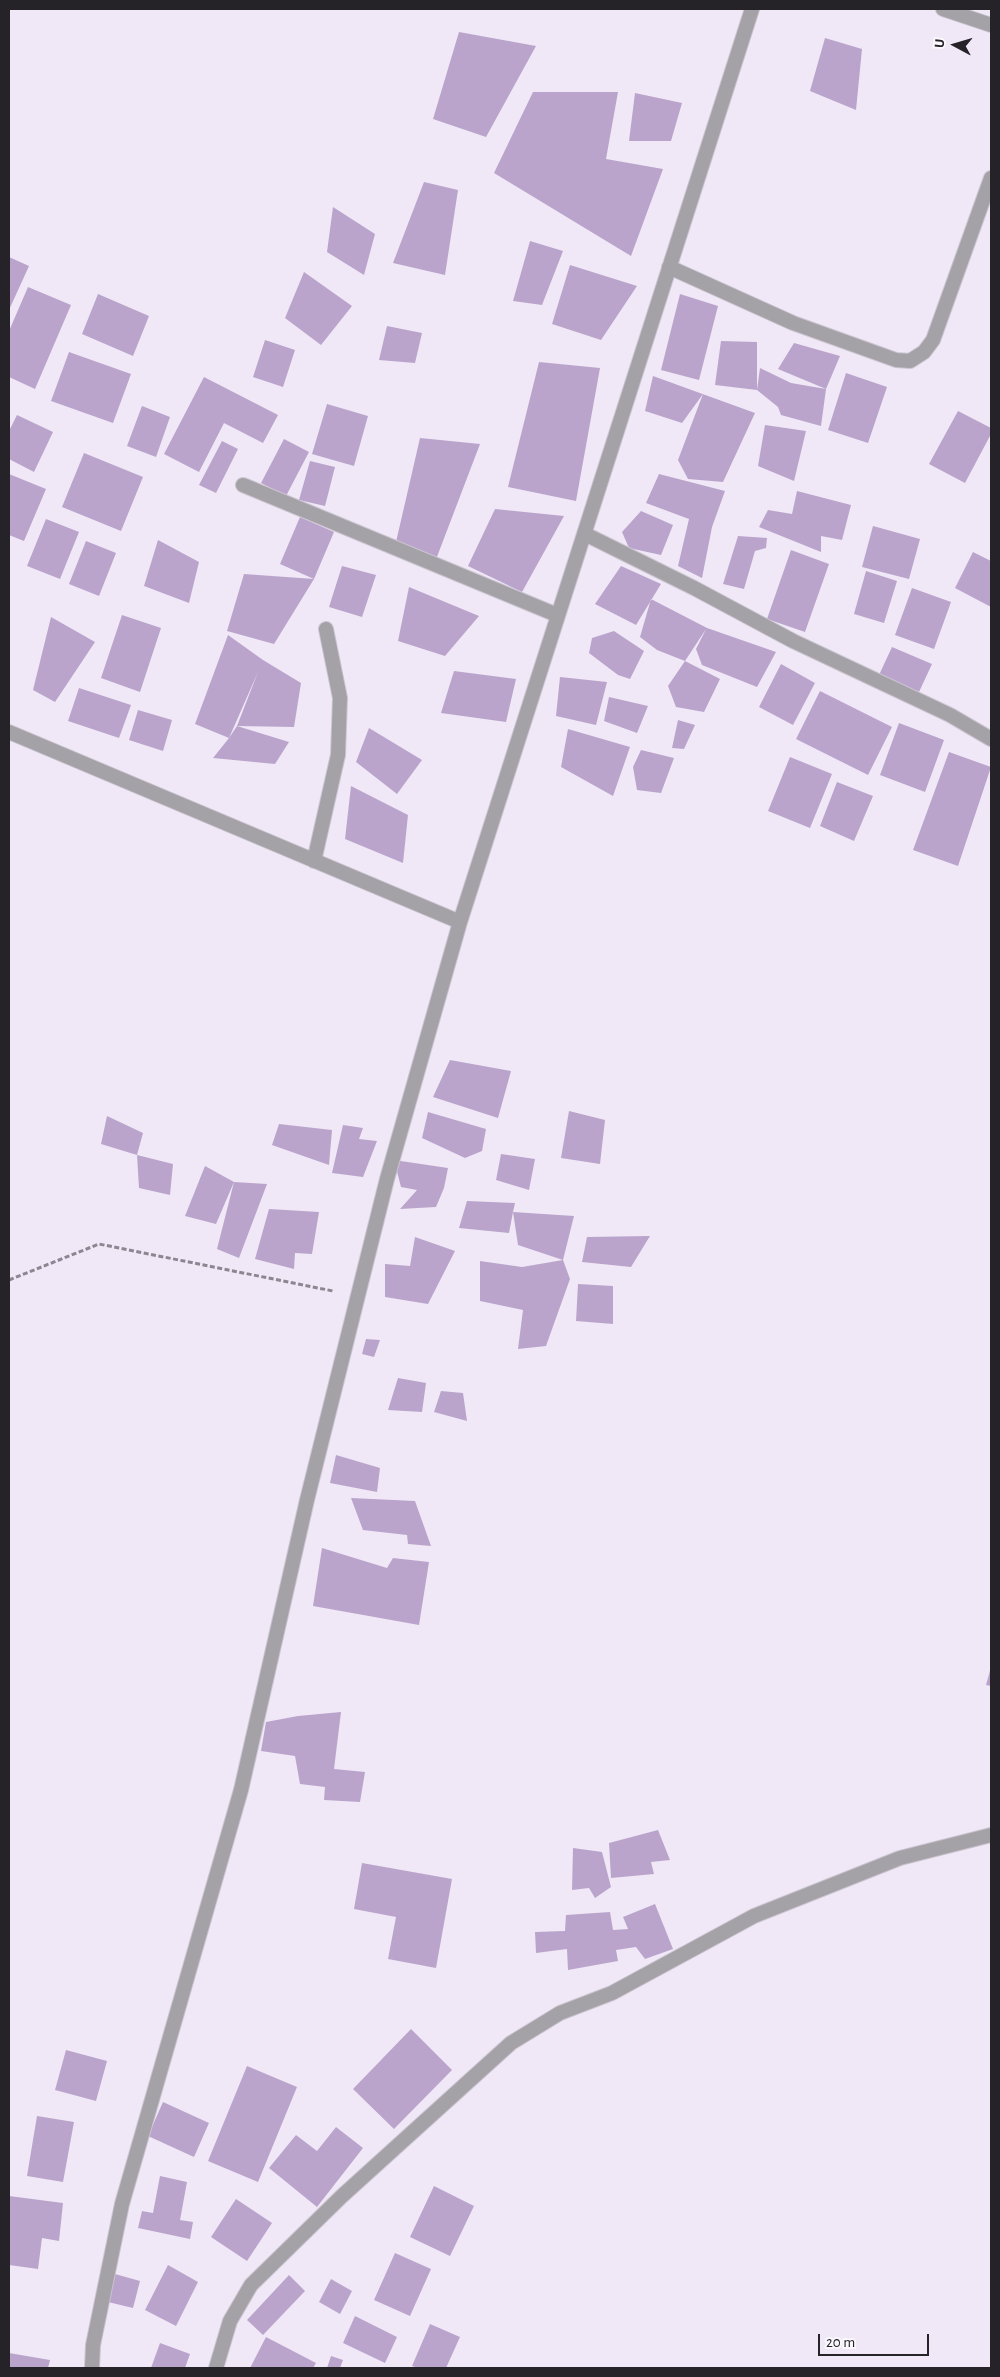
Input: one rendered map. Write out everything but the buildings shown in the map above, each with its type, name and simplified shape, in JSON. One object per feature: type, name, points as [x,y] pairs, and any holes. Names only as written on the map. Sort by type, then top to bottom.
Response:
[{"type":"street","points":[[92,2368],[93,2345],[122,2204],[241,1790],[308,1500],[387,1179],[460,922],[752,9]]},
{"type":"street","points":[[943,9],[991,26]]},
{"type":"street","points":[[668,267],[793,323],[896,360],[910,361],[924,352],[933,340],[991,178]]},
{"type":"street","points":[[243,485],[557,615]]},
{"type":"street","points":[[584,534],[694,588],[793,641],[950,715],[991,739]]},
{"type":"street","points":[[314,860],[338,756],[340,698],[326,629]]},
{"type":"street","points":[[9,732],[460,922]]},
{"type":"street","points":[[216,2368],[230,2321],[251,2285],[342,2196],[511,2043],[560,2012],[612,1994],[754,1916],[900,1858],[991,1835]]},
{"type":"path","points":[[9,1280],[99,1244],[358,1296]]}]
